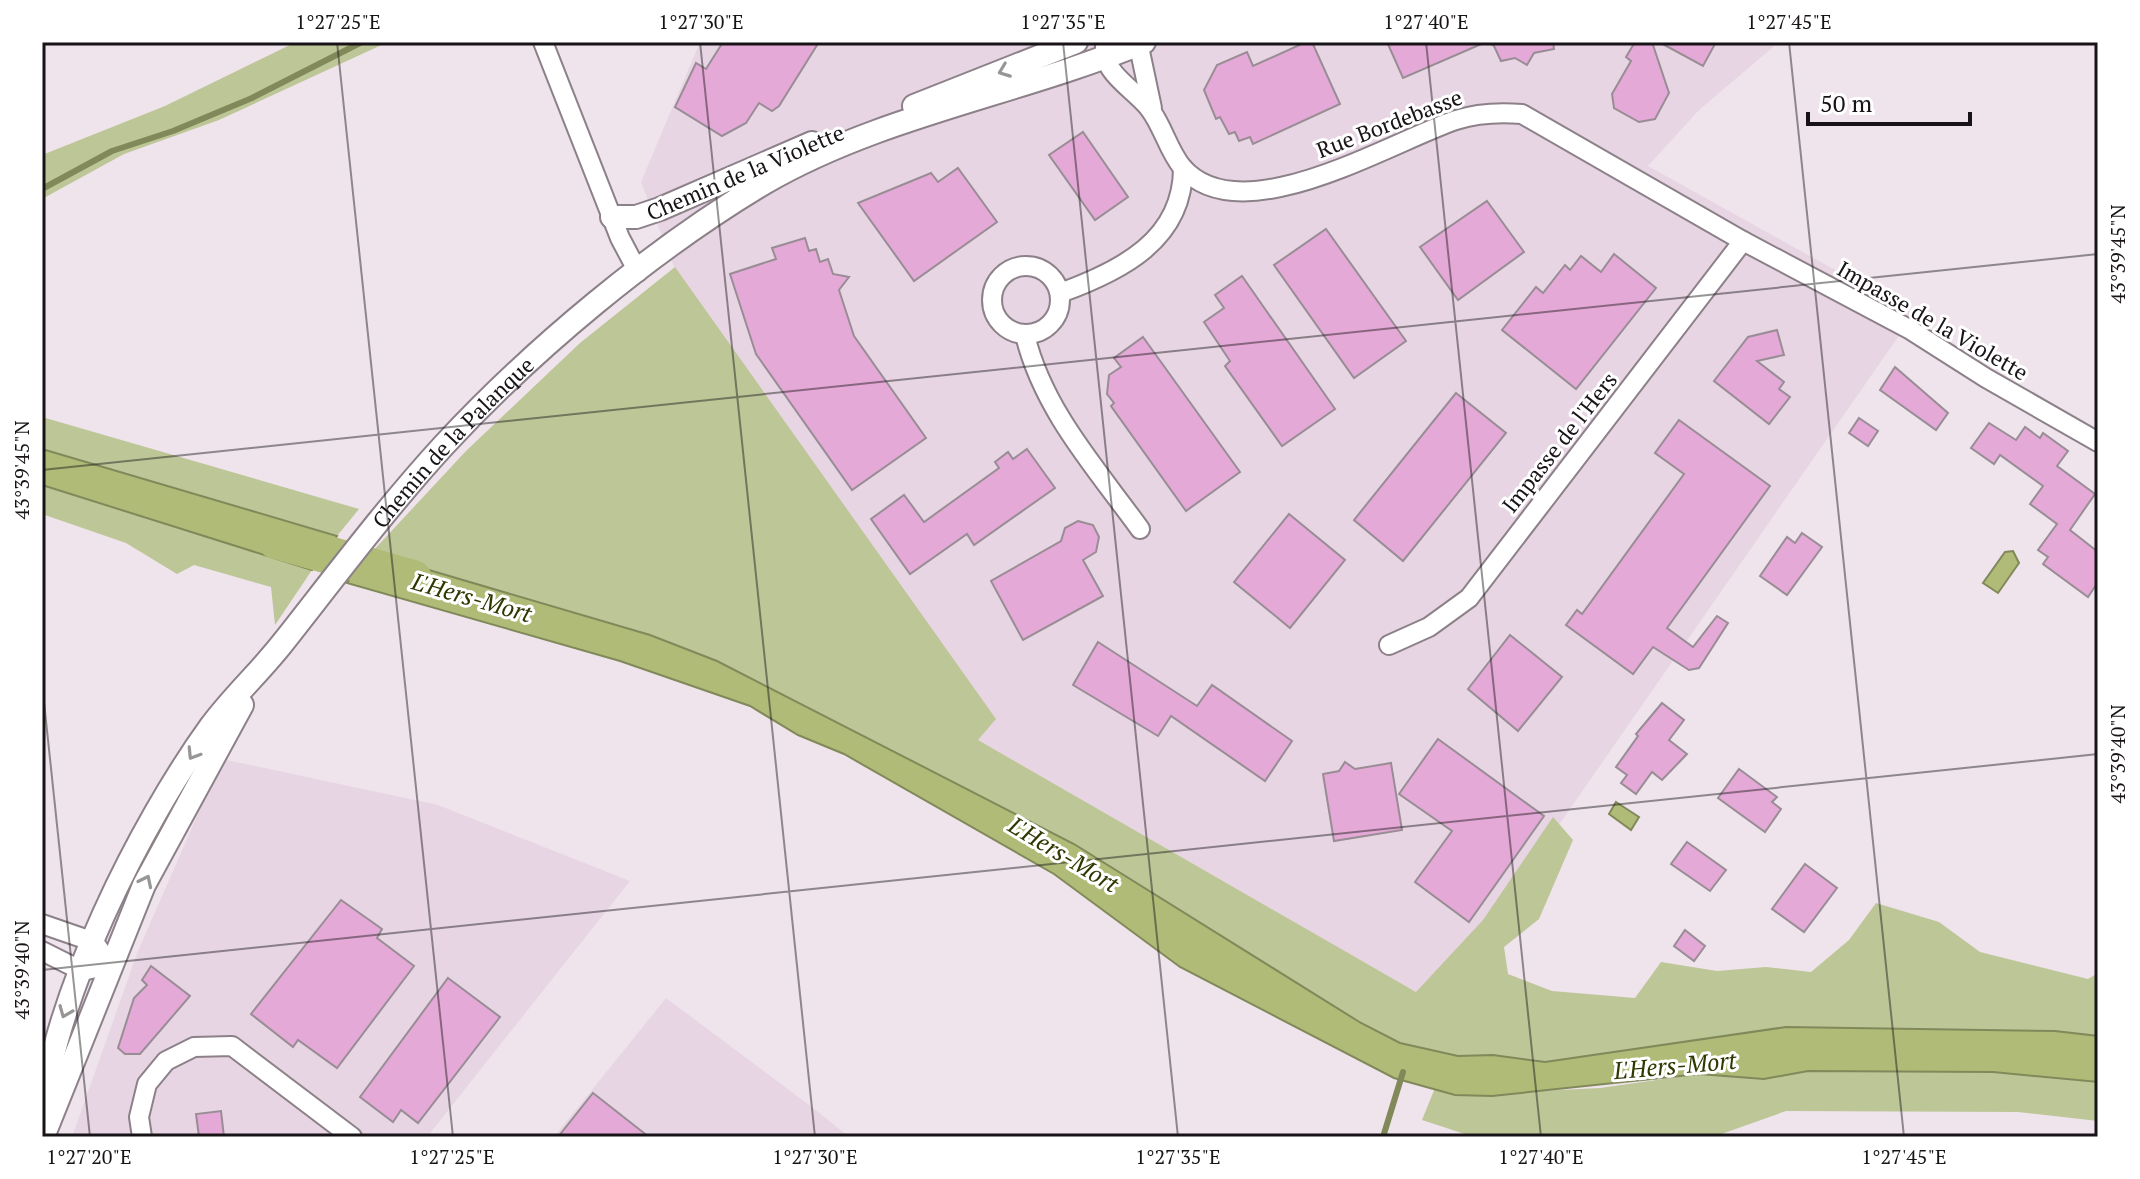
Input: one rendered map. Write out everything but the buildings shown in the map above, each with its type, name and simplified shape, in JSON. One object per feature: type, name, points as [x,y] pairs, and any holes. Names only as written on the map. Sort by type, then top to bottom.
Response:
[{"type":"street","points":[[543,42],[612,217],[638,272]]},
{"type":"street","name":"Chemin de la Violette","points":[[612,217],[636,217],[660,209],[843,130],[877,120],[1076,42]]},
{"type":"street","points":[[1141,43],[1154,114]]},
{"type":"street","name":"Chemin de la Violette","points":[[676,241],[765,183],[854,139],[1023,87],[1104,50],[1141,43]]},
{"type":"street","points":[[1060,293],[1099,279],[1163,234],[1183,194],[1183,168],[1154,114],[1137,93],[1110,71],[1104,50]]},
{"type":"street","name":"Rue Bordebasse","points":[[1183,168],[1205,182],[1233,193],[1257,193],[1291,186],[1457,119],[1492,112],[1522,114],[1743,241]]},
{"type":"street","name":"Chemin de la Violette","points":[[854,139],[877,120]]},
{"type":"street","name":"Chemin de la Palanque","points":[[42,1118],[52,1049],[94,942],[143,835],[212,724],[260,672],[398,500],[502,386],[676,241]]},
{"type":"street","name":"Impasse de la Violette","points":[[1743,241],[1909,329],[1986,378],[2098,442]]},
{"type":"street","name":"Impasse de l'Hers","points":[[1389,645],[1429,627],[1469,598],[1743,241]]},
{"type":"street","points":[[1026,266],[1041,270],[1053,279],[1060,293],[1056,317],[1048,327],[1025,335],[1011,331],[999,321],[992,308],[993,292],[999,279],[1011,269],[1026,266]]},
{"type":"street","points":[[1025,335],[1039,381],[1055,411],[1140,529]]},
{"type":"street","name":"Chemin de la Palanque","points":[[43,1137],[110,965],[172,829],[260,672]]},
{"type":"street","points":[[42,924],[94,942],[110,965],[82,971],[42,951]]},
{"type":"street","points":[[142,1137],[139,1117],[147,1084],[166,1061],[194,1047],[232,1046],[352,1137]]},
{"type":"shaded area","points":[[296,42],[388,42],[219,120],[124,154],[42,199],[42,155],[165,106]]},
{"type":"shaded area","points":[[700,42],[1779,42],[1699,110],[1648,166],[1914,314],[1435,1003],[978,740],[677,274],[641,182]]},
{"type":"shaded area","points":[[675,267],[996,719],[978,740],[1416,992],[1483,920],[1553,817],[1573,840],[1539,919],[1504,947],[1508,974],[1552,991],[1635,998],[1661,962],[1717,971],[1766,967],[1811,972],[1849,940],[1876,903],[1939,922],[1980,952],[2088,979],[2098,973],[2098,1036],[2055,1031],[1786,1027],[1545,1062],[1493,1055],[1458,1056],[1400,1043],[1361,1023],[1074,844],[717,661],[650,635],[371,553],[466,451],[580,343]]},
{"type":"shaded area","points":[[42,417],[359,509],[337,536],[42,449]]},
{"type":"shaded area","points":[[42,485],[312,570],[275,625],[271,587],[194,565],[177,574],[126,543],[42,514]]},
{"type":"shaded area","points":[[222,759],[438,805],[630,881],[427,1137],[72,1137],[138,951]]},
{"type":"shaded area","points":[[666,998],[817,1111],[849,1137],[554,1137]]},
{"type":"shaded area","points":[[1808,1071],[1993,1072],[2098,1082],[2098,1121],[2018,1112],[1786,1111],[1713,1137],[1474,1137],[1422,1120],[1435,1088],[1455,1095],[1600,1088],[1699,1074],[1764,1079]]},
{"type":"water","points":[[42,449],[337,536],[312,570],[42,485]]},
{"type":"water","points":[[2013,551],[2019,563],[1998,593],[1983,583],[2005,552]]},
{"type":"water","points":[[371,553],[650,635],[717,661],[1074,844],[1361,1023],[1400,1043],[1458,1056],[1493,1055],[1545,1062],[1786,1027],[2055,1031],[2098,1036],[2098,1082],[1993,1072],[1808,1071],[1764,1079],[1699,1074],[1492,1096],[1455,1095],[1394,1078],[1180,967],[1054,874],[844,754],[798,735],[750,706],[620,661],[347,583]]},
{"type":"water","points":[[1616,802],[1639,817],[1631,830],[1609,814]]},
{"type":"waterway","points":[[42,189],[112,151],[173,131],[252,98],[362,42]]},
{"type":"waterway","name":"L'Hers-Mort","points":[[276,540],[413,579]]},
{"type":"waterway","points":[[1383,1137],[1403,1072]]}]
